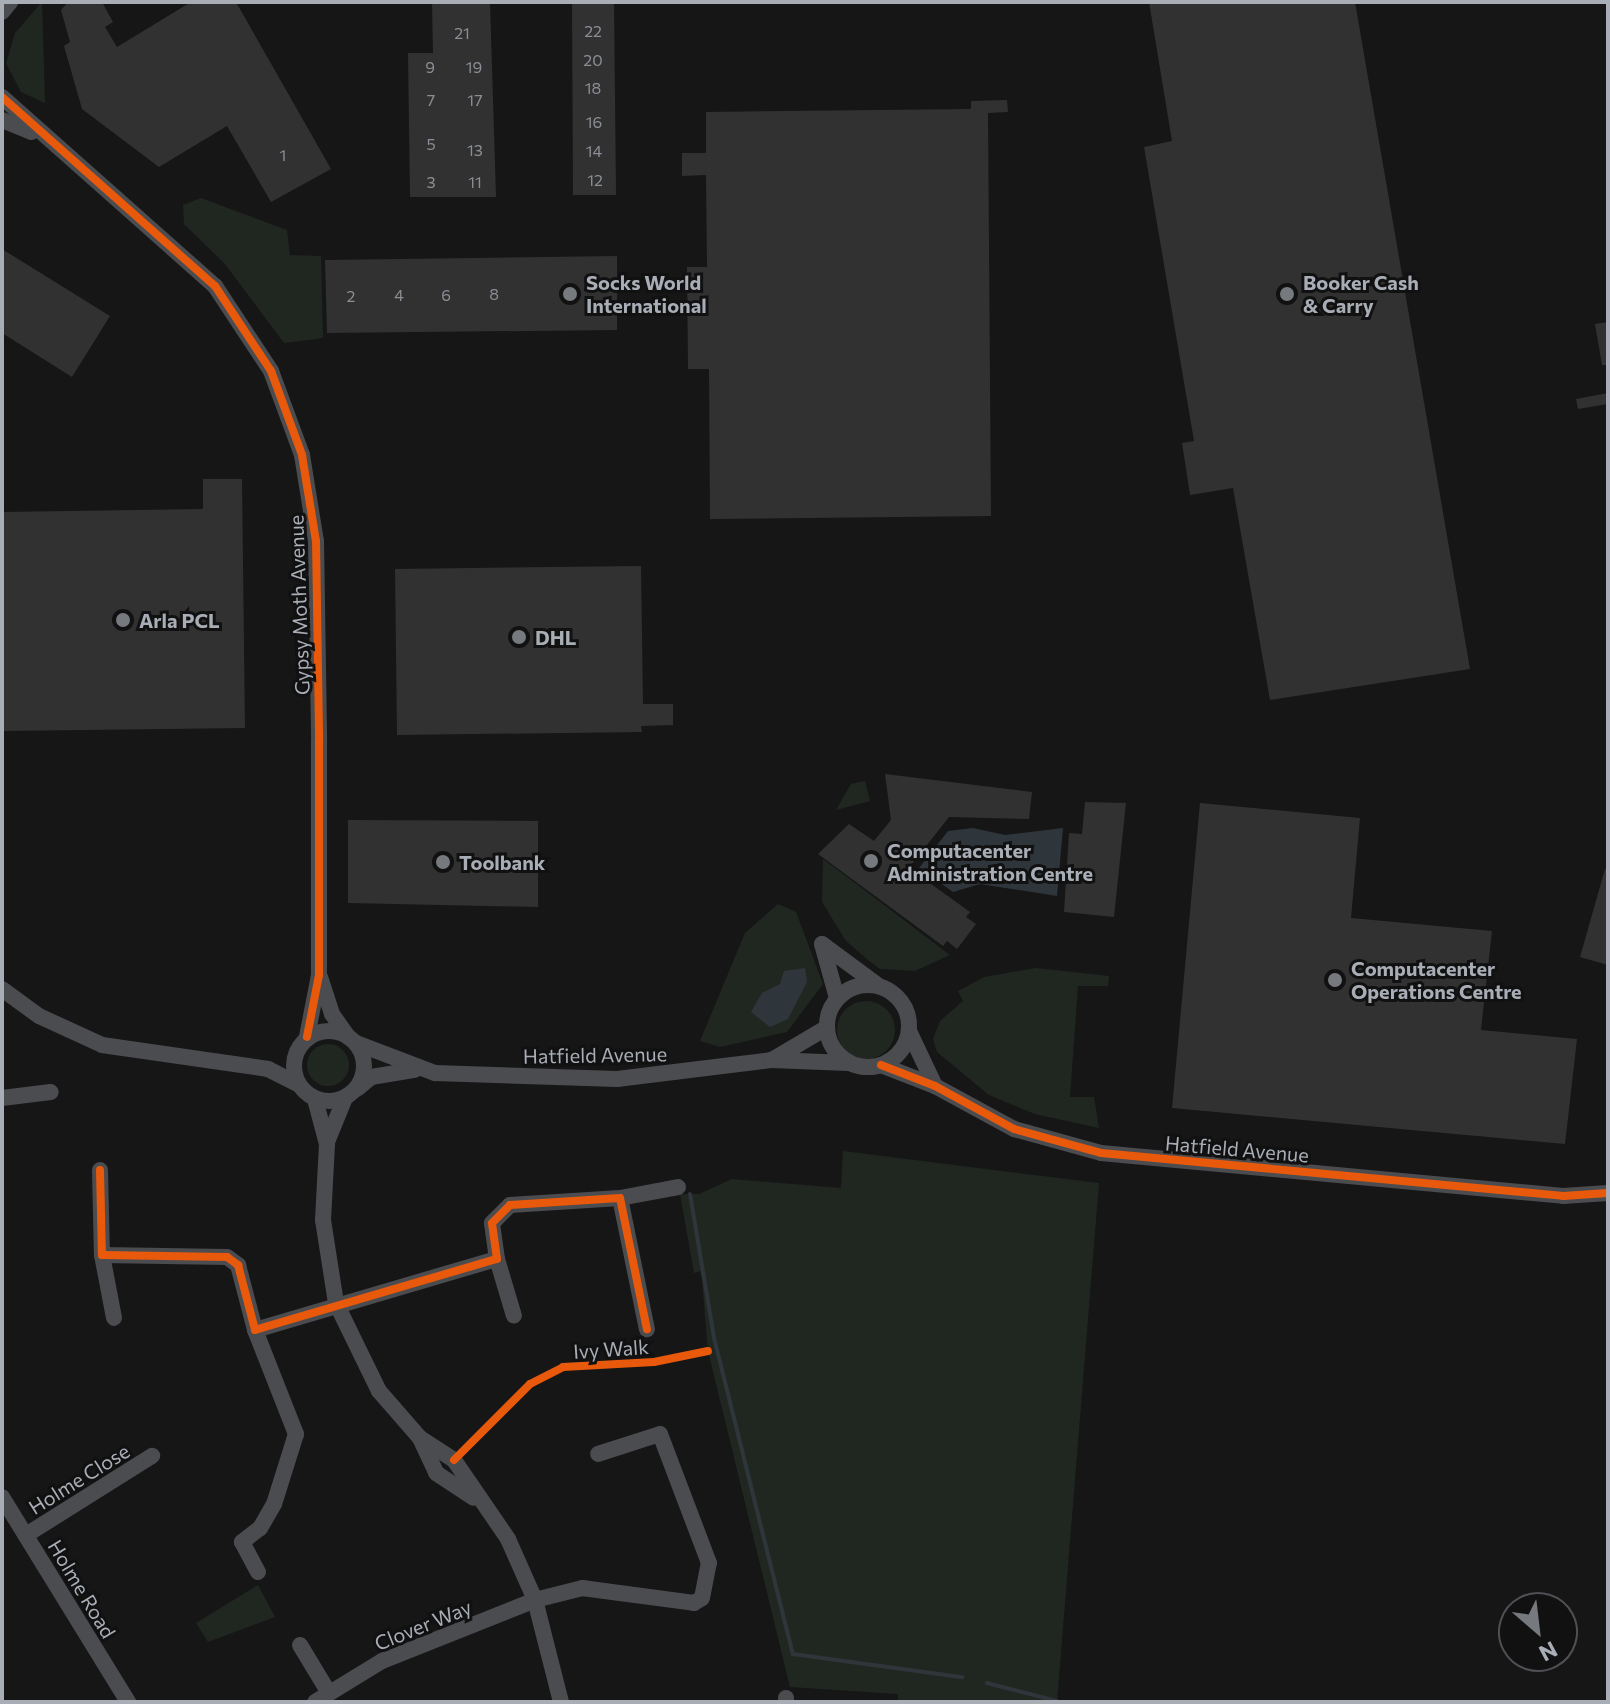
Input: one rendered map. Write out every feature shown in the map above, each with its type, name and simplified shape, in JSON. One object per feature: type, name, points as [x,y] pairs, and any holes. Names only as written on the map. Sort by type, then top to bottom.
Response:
[{"type":"street","points":[[2,12],[10,2]]},
{"type":"street","name":"Gypsy Moth Avenue","points":[[2,97],[37,135],[215,286],[271,371],[293,427],[316,541],[319,975],[303,1043]]},
{"type":"street","name":"Gypsy Moth Avenue","points":[[2,120],[37,135]]},
{"type":"street","points":[[909,1031],[898,1054],[881,1065],[849,1063],[836,1053],[826,1028],[837,998],[822,944],[900,1000],[909,1031],[935,1086]]},
{"type":"street","name":"Gypsy Moth Avenue","points":[[319,975],[332,1014],[352,1040]]},
{"type":"street","points":[[837,998],[858,986],[880,986]]},
{"type":"street","points":[[2,989],[39,1016],[102,1045],[247,1066],[298,1084],[315,1099],[327,1144],[323,1220],[336,1303],[379,1391],[420,1438],[454,1460],[474,1498],[508,1539],[535,1600],[561,1702]]},
{"type":"street","name":"Hatfield Avenue","points":[[771,1060],[826,1028]]},
{"type":"street","points":[[247,1066],[327,1031],[352,1040],[365,1066],[327,1144]]},
{"type":"street","name":"Hatfield Avenue","points":[[352,1040],[419,1069]]},
{"type":"street","points":[[298,1084],[303,1043]]},
{"type":"street","name":"Hatfield Avenue","points":[[350,1094],[371,1077],[419,1069],[617,1079],[771,1060],[849,1063]]},
{"type":"street","name":"Hatfield Avenue","points":[[881,1065],[935,1086],[1014,1129],[1101,1153],[1563,1196],[1608,1193]]},
{"type":"street","points":[[2,1098],[51,1092]]},
{"type":"street","points":[[315,1099],[350,1094]]},
{"type":"street","points":[[100,1170],[102,1255],[114,1318]]},
{"type":"street","points":[[514,1316],[497,1259],[492,1223],[510,1205],[620,1198],[678,1187]]},
{"type":"street","points":[[620,1198],[647,1329]]},
{"type":"street","points":[[102,1255],[227,1257],[238,1265],[255,1330],[295,1418],[296,1434],[274,1504],[260,1528],[242,1542]]},
{"type":"street","points":[[255,1330],[336,1303],[497,1259]]},
{"type":"street","name":"Clover Way","points":[[300,1645],[322,1697],[382,1661],[535,1600],[582,1588],[694,1603],[702,1598],[709,1563],[660,1434],[598,1454]]},
{"type":"street","name":"Holme Close","points":[[26,1535],[152,1456]]},
{"type":"street","name":"Holme Road","points":[[2,1497],[128,1702]]},
{"type":"street","points":[[232,1527],[258,1572]]},
{"type":"shaded area","points":[[42,2],[45,103],[21,92],[6,63],[15,33]]},
{"type":"shaded area","points":[[201,198],[287,230],[290,255],[321,256],[323,338],[284,343],[225,264],[184,224],[183,205]]},
{"type":"shaded area","points":[[865,781],[870,801],[836,810],[851,784]]},
{"type":"shaded area","points":[[973,828],[1005,835],[1063,828],[1057,896],[980,884],[953,892],[919,868],[948,831]]},
{"type":"shaded area","points":[[823,859],[950,955],[915,971],[880,969],[868,960],[846,941],[822,902]]},
{"type":"shaded area","points":[[778,904],[796,912],[823,984],[787,1032],[720,1047],[700,1041],[745,933]]},
{"type":"shaded area","points":[[805,968],[807,982],[788,1019],[770,1027],[751,1012],[762,993],[780,984],[784,971]]},
{"type":"shaded area","points":[[1036,968],[1109,976],[1108,986],[1078,986],[1070,1097],[1094,1097],[1099,1128],[1035,1114],[989,1095],[937,1052],[933,1039],[940,1021],[963,1001],[958,991],[984,977]]},
{"type":"shaded area","points":[[866,1001],[886,1010],[895,1030],[886,1050],[866,1059],[846,1050],[837,1030],[846,1010]]},
{"type":"shaded area","points":[[328,1044],[343,1050],[349,1065],[343,1080],[328,1086],[313,1080],[307,1065],[313,1050]]},
{"type":"shaded area","points":[[843,1151],[1099,1183],[1057,1702],[898,1702],[898,1694],[790,1687],[708,1351],[702,1280],[700,1271],[694,1273],[680,1194],[699,1194],[732,1179],[841,1188]]},
{"type":"shaded area","points":[[258,1585],[275,1617],[208,1642],[196,1623]]},
{"type":"building","points":[[68,2],[102,2],[113,22],[105,27],[117,47],[191,2],[236,2],[331,169],[271,202],[227,126],[159,167],[82,109],[64,46],[70,42],[61,10]]},
{"type":"building","points":[[432,2],[490,2],[496,197],[410,197],[408,53],[433,53]]},
{"type":"building","points":[[572,2],[614,2],[616,195],[573,195]]},
{"type":"building","name":"Booker Cash & Carry","points":[[1149,2],[1355,2],[1470,669],[1270,700],[1233,488],[1190,495],[1182,443],[1194,441],[1144,147],[1172,141]]},
{"type":"building","points":[[1007,100],[1008,112],[988,113],[991,516],[710,519],[709,369],[688,369],[687,267],[707,267],[706,175],[682,176],[682,153],[706,153],[706,112],[971,109],[971,101]]},
{"type":"building","points":[[2,249],[110,316],[72,377],[2,333]]},
{"type":"building","points":[[617,256],[617,330],[327,333],[325,260]]},
{"type":"building","points":[[1608,322],[1608,365],[1602,365],[1595,324]]},
{"type":"building","points":[[1608,393],[1608,404],[1578,409],[1576,399]]},
{"type":"building","name":"Arla PCL","points":[[203,479],[242,479],[245,728],[2,731],[2,512],[203,509]]},
{"type":"building","name":"DHL","points":[[641,566],[643,704],[673,704],[673,725],[641,726],[642,732],[397,735],[395,569]]},
{"type":"building","name":"Computacenter Administration Centre","points":[[885,774],[1032,792],[1029,819],[949,817],[909,868],[970,912],[966,917],[976,924],[957,949],[947,941],[943,946],[818,854],[849,824],[874,841],[891,820]]},
{"type":"building","name":"Computacenter Administration Centre","points":[[1085,802],[1126,803],[1114,917],[1064,912],[1069,833],[1082,834]]},
{"type":"building","name":"Computacenter Operations Centre","points":[[1200,803],[1360,818],[1351,918],[1492,931],[1481,1030],[1577,1039],[1565,1144],[1172,1108]]},
{"type":"building","name":"Toolbank","points":[[348,820],[538,821],[538,907],[348,903]]},
{"type":"building","points":[[1605,869],[1608,869],[1608,965],[1580,957]]},
{"type":"waterway","points":[[690,1194],[714,1338],[793,1654],[962,1677]]},
{"type":"waterway","points":[[987,1683],[1057,1701]]},
{"type":"cycle path","points":[[2,97],[215,286],[271,371],[302,455],[316,541],[319,741],[319,975],[307,1037]]},
{"type":"cycle path","points":[[881,1065],[935,1086],[1014,1129],[1101,1153],[1563,1196],[1608,1193]]},
{"type":"cycle path","name":"Ivy Walk","points":[[100,1170],[102,1255],[227,1257],[238,1265],[255,1330],[497,1259],[492,1223],[510,1205],[620,1198],[647,1329]]},
{"type":"cycle path","name":"Ivy Walk","points":[[454,1460],[530,1384],[563,1367],[654,1362],[708,1351]]},
{"type":"place","name":"Socks World International","points":[[570,294]]},
{"type":"place","name":"Booker Cash & Carry","points":[[1287,294]]},
{"type":"place","name":"Arla PCL","points":[[123,620]]},
{"type":"place","name":"DHL","points":[[519,637]]},
{"type":"place","name":"Computacenter Administration Centre","points":[[871,861]]},
{"type":"place","name":"Toolbank","points":[[443,862]]},
{"type":"place","name":"Computacenter Operations Centre","points":[[1335,980]]}]
